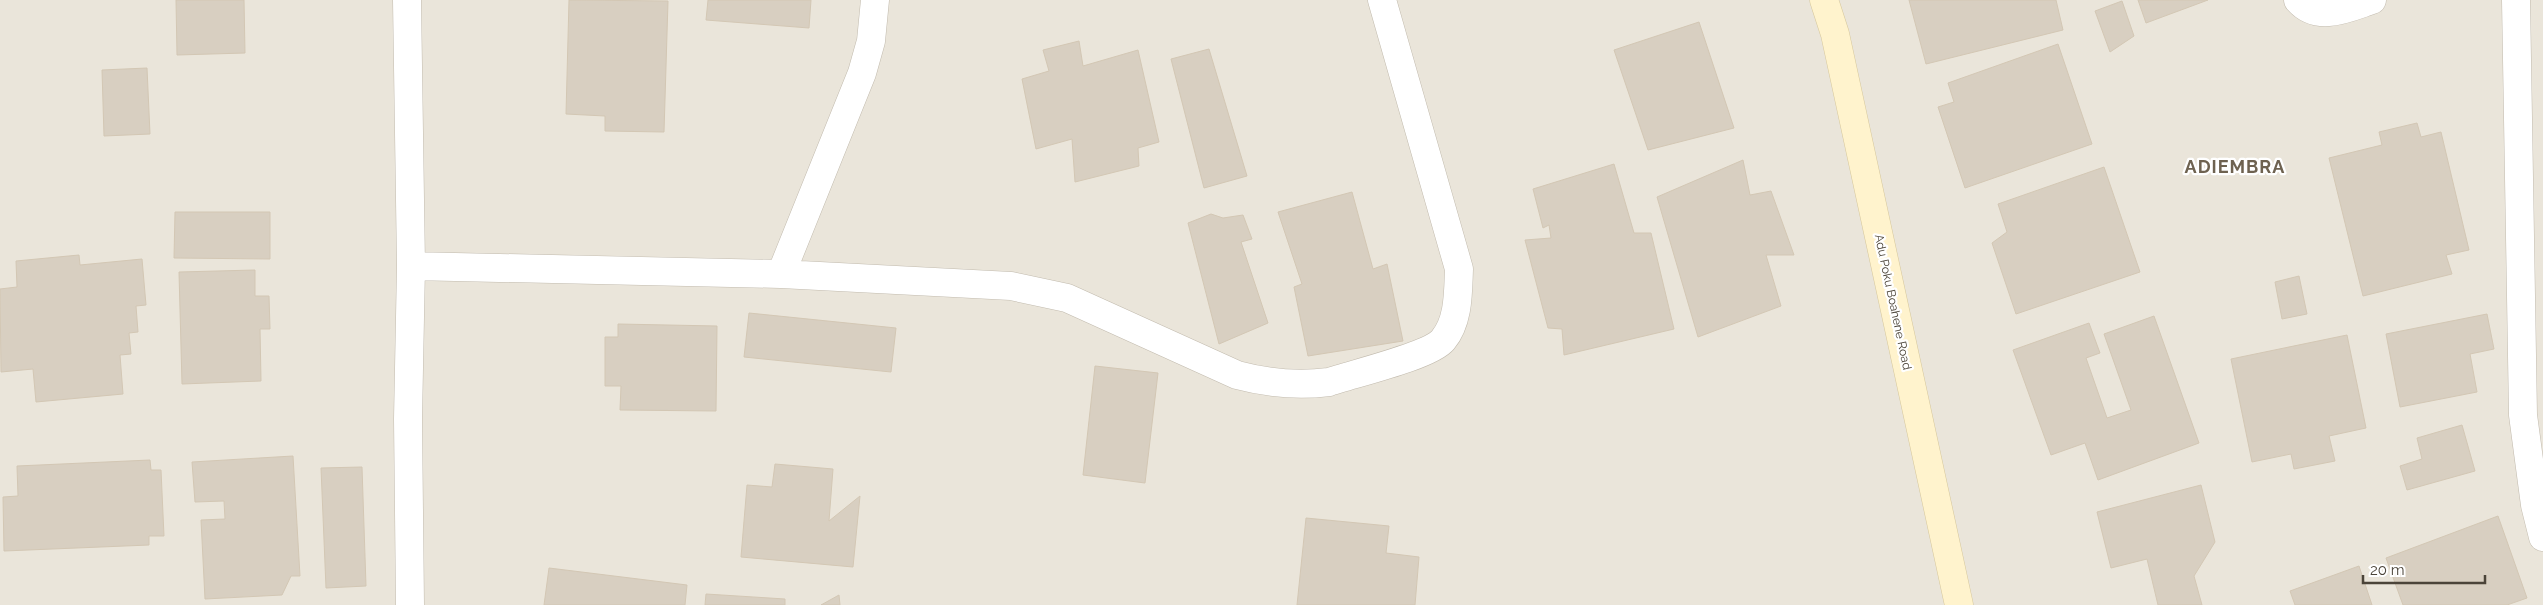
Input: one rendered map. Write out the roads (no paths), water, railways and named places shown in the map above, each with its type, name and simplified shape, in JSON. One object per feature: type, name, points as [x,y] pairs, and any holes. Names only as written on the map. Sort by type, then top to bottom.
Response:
[{"type":"street","points":[[408,0],[411,266],[408,419],[410,605]]},
{"type":"street","points":[[781,274],[862,74],[871,41],[875,0]]},
{"type":"street","points":[[411,266],[781,274],[1011,286],[1067,298],[1237,375],[1262,382],[1312,384],[1329,382],[1425,351],[1443,340],[1453,320],[1458,300],[1459,270],[1382,0]]},
{"type":"street","name":"Adu Poku Boahene Road","points":[[1824,0],[1835,34],[1959,605]]},
{"type":"street","points":[[2298,0],[2315,12],[2335,12],[2372,0]]},
{"type":"street","points":[[2516,0],[2524,415],[2534,505],[2543,537]]},
{"type":"district","name":"ADIEMBRA","points":[[2235,167]]}]
